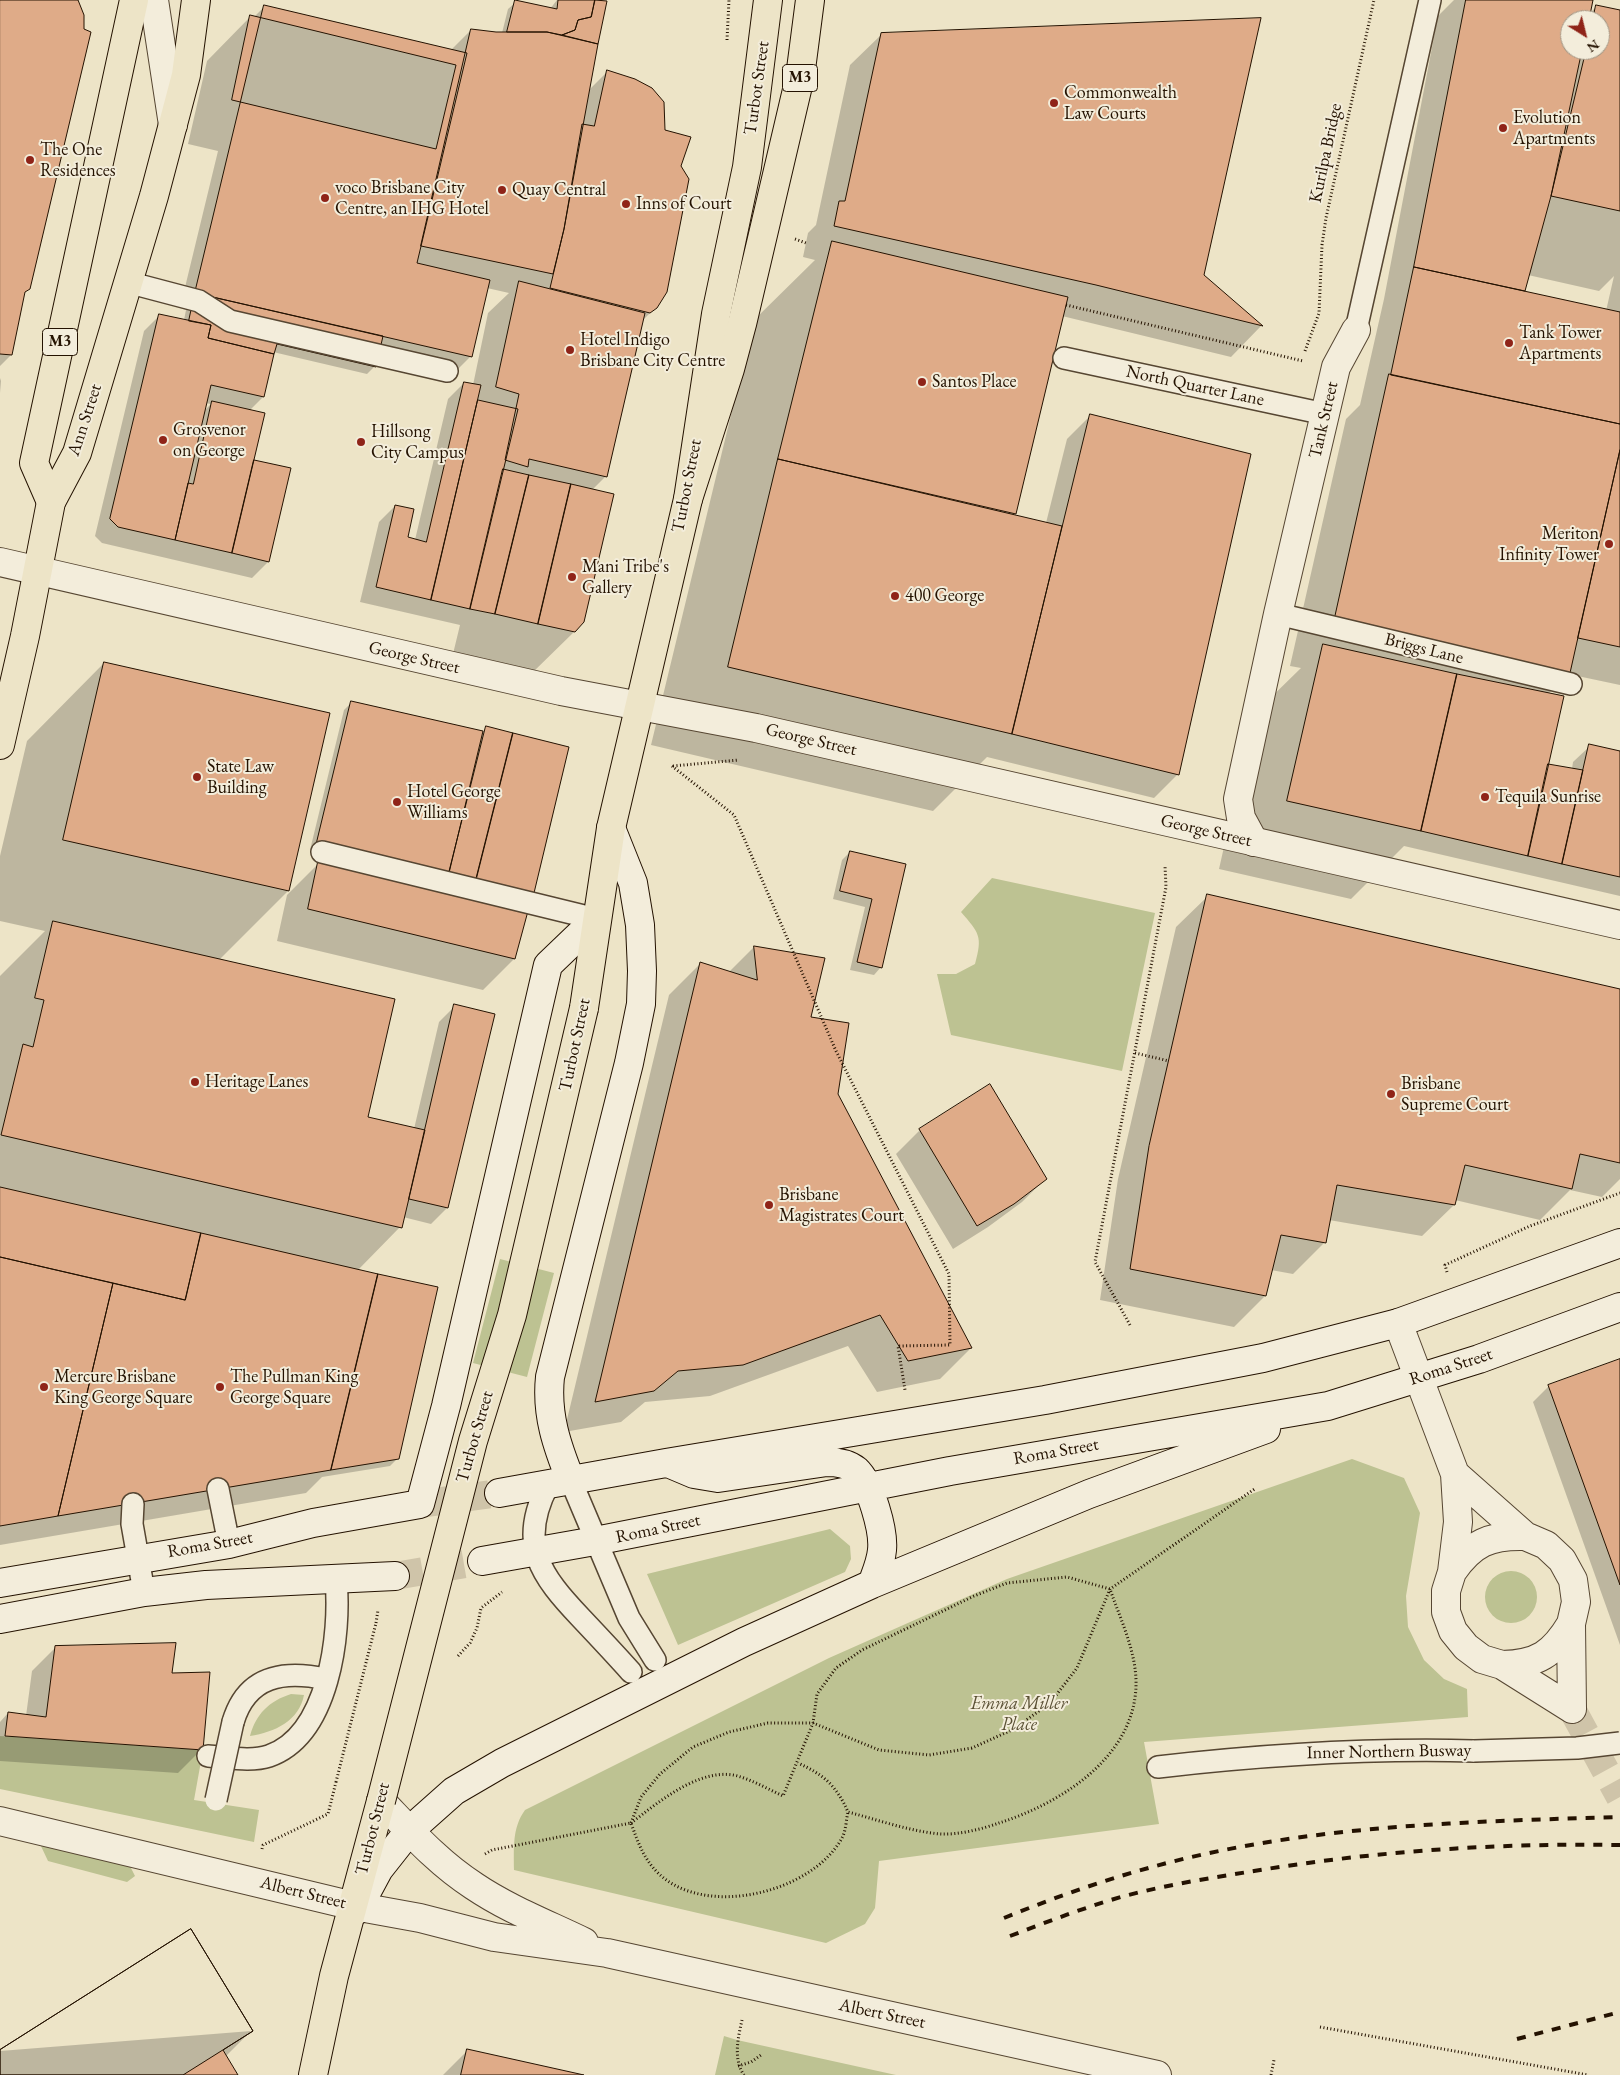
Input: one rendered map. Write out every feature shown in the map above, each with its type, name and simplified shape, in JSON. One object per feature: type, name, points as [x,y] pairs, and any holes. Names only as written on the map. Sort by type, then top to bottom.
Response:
[{"type":"main road","name":"M3","points":[[51,502],[34,463],[134,0]]},
{"type":"main road","name":"Ann Street","points":[[154,0],[173,125]]},
{"type":"main road","name":"Ann Street","points":[[0,745],[51,502],[77,453],[128,282],[186,75],[196,0]]},
{"type":"main road","name":"Turbot Street","points":[[313,2075],[345,1936],[356,1906],[479,1416],[512,1315],[584,1008],[611,828],[638,706],[688,499],[716,314],[747,167],[768,0]]},
{"type":"main road","name":"M3","points":[[688,499],[730,368],[800,77],[810,0]]},
{"type":"main road","name":"Tank Street","points":[[1254,842],[1241,818],[1238,799],[1278,614],[1336,367],[1356,330]]},
{"type":"main road","name":"George Street","points":[[0,562],[561,692],[756,728],[1620,926]]},
{"type":"main road","points":[[559,1483],[555,1440],[548,1402],[550,1378],[630,1056],[642,989],[640,924],[633,882],[611,828]]},
{"type":"main road","name":"Roma Street","points":[[0,1583],[229,1544],[313,1523],[420,1504],[446,1406],[548,965],[596,919]]},
{"type":"main road","points":[[500,1493],[666,1463],[1055,1398],[1264,1358],[1398,1323],[1620,1243]]},
{"type":"main road","name":"Roma Street","points":[[482,1561],[595,1541],[866,1486],[1328,1406],[1419,1378],[1620,1307]]},
{"type":"main road","points":[[1398,1323],[1455,1474],[1458,1522],[1452,1572],[1446,1591],[1446,1612],[1453,1631],[1466,1647],[1482,1659],[1502,1665],[1572,1709],[1574,1679],[1571,1624],[1576,1602],[1573,1580],[1562,1560],[1546,1545],[1525,1536],[1455,1474]]},
{"type":"main road","points":[[356,1906],[379,1869],[409,1831],[454,1791],[502,1763],[744,1642],[872,1584],[1089,1494],[1328,1406]]},
{"type":"main road","points":[[666,1463],[694,1474],[718,1478],[817,1464],[840,1463],[856,1470],[866,1486],[882,1532],[881,1556],[872,1584]]},
{"type":"main road","points":[[1452,1572],[1464,1555],[1481,1543],[1502,1535],[1525,1536]]},
{"type":"main road","name":"Roma Street","points":[[0,1619],[144,1592],[215,1584],[395,1576]]},
{"type":"main road","points":[[1502,1665],[1523,1664],[1542,1657],[1560,1643],[1571,1624]]},
{"type":"main road","name":"Albert Street","points":[[381,1801],[409,1831],[443,1862],[484,1893],[608,1953]]},
{"type":"main road","name":"Albert Street","points":[[0,1821],[356,1906],[420,1918],[494,1936],[608,1953],[1156,2075]]},
{"type":"lane","name":"Tank Street","points":[[1356,330],[1430,0]]},
{"type":"lane","points":[[128,282],[199,301],[230,321],[447,370]]},
{"type":"lane","name":"North Quarter Lane","points":[[1064,358],[1325,414]]},
{"type":"lane","name":"Briggs Lane","points":[[1278,614],[1571,684]]},
{"type":"lane","points":[[322,852],[596,919]]},
{"type":"lane","points":[[631,1672],[553,1588],[541,1569],[536,1552],[537,1516],[559,1483],[595,1541],[629,1618],[655,1660]]},
{"type":"lane","points":[[218,1489],[229,1544]]},
{"type":"lane","points":[[133,1504],[132,1524],[144,1592]]},
{"type":"lane","points":[[208,1756],[261,1758],[285,1748],[298,1738],[310,1723],[326,1679],[338,1615],[336,1580]]},
{"type":"lane","points":[[216,1800],[233,1722],[238,1708],[248,1694],[270,1679],[296,1674],[326,1679]]},
{"type":"lane","name":"Inner Northern Busway","points":[[1158,1767],[1256,1756],[1414,1749],[1474,1751],[1577,1748],[1620,1743]]},
{"type":"path","points":[[727,44],[728,0]]},
{"type":"path","name":"Kurilpa Bridge","points":[[1319,313],[1322,245],[1326,218],[1374,0]]},
{"type":"path","points":[[792,238],[806,243]]},
{"type":"path","points":[[1066,305],[1309,362]]},
{"type":"path","points":[[744,760],[672,766],[734,815],[836,1051],[949,1274],[950,1345],[898,1346],[910,1422]]},
{"type":"path","points":[[1130,1325],[1095,1262],[1166,887],[1165,866]]},
{"type":"path","points":[[1135,1053],[1169,1061]]},
{"type":"path","points":[[1445,1265],[1530,1226],[1620,1193]]},
{"type":"path","points":[[798,1763],[820,1773],[839,1793],[848,1812],[843,1837],[824,1860],[793,1881],[759,1894],[723,1898],[685,1890],[659,1874],[642,1853],[632,1823],[641,1797],[660,1774],[693,1747],[729,1732],[768,1723],[813,1723],[879,1750],[929,1755],[972,1748],[1014,1729],[1050,1703],[1077,1668],[1110,1589],[1256,1488]]},
{"type":"path","points":[[485,1854],[492,1850],[632,1823],[671,1793],[694,1781],[719,1775],[740,1776],[784,1796],[813,1723],[817,1694],[836,1668],[862,1650],[974,1596],[1007,1583],[1067,1577],[1110,1589]]},
{"type":"path","points":[[848,1812],[902,1827],[942,1834],[982,1829],[1022,1816],[1057,1798],[1090,1776],[1115,1747],[1132,1713],[1136,1680],[1133,1657],[1110,1589]]},
{"type":"path","points":[[458,1656],[470,1642],[477,1628],[482,1608],[502,1592]]},
{"type":"path","points":[[252,1881],[263,1845],[328,1814],[376,1624],[378,1609]]},
{"type":"path","points":[[742,2020],[738,2040],[738,2066],[744,2075]]},
{"type":"path","points":[[1320,2027],[1588,2075]]},
{"type":"path","points":[[738,2066],[752,2062],[761,2055]]},
{"type":"path","points":[[1271,2075],[1274,2060]]},
{"type":"green space","points":[[992,878],[1155,913],[1122,1071],[951,1035],[937,974],[956,974],[975,964],[979,947],[978,935],[961,912]]},
{"type":"green space","points":[[500,1259],[554,1273],[527,1377],[473,1363]]},
{"type":"green space","name":"Emma Miller Place","points":[[1352,1459],[1404,1478],[1420,1513],[1406,1596],[1408,1627],[1424,1660],[1444,1679],[1467,1689],[1468,1717],[1144,1742],[1159,1824],[879,1861],[875,1908],[865,1924],[826,1943],[514,1870],[516,1831],[525,1810],[829,1658],[1007,1579]]},
{"type":"green space","points":[[830,1529],[850,1546],[851,1559],[845,1572],[678,1645],[647,1574]]},
{"type":"green space","points":[[1511,1571],[1521,1573],[1529,1579],[1535,1587],[1537,1597],[1535,1607],[1529,1615],[1521,1621],[1511,1623],[1501,1621],[1493,1615],[1487,1607],[1485,1597],[1487,1587],[1493,1579],[1501,1573]]},
{"type":"green space","points":[[291,1694],[304,1695],[297,1712],[277,1728],[250,1736],[256,1721],[264,1709],[276,1700]]},
{"type":"green space","points":[[0,1736],[203,1750],[194,1800],[259,1810],[254,1842],[0,1789]]},
{"type":"green space","points":[[40,1844],[128,1862],[135,1876],[127,1882],[48,1861]]},
{"type":"green space","points":[[724,2036],[737,2040],[896,2075],[715,2075]]},
{"type":"building","name":"The One Residences","points":[[0,0],[78,0],[84,15],[84,29],[91,32],[30,289],[25,292],[12,355],[0,354]]},
{"type":"building","points":[[515,0],[557,9],[558,0],[595,0],[591,17],[578,20],[575,30],[562,35],[547,32],[507,32]]},
{"type":"building","points":[[595,0],[607,1],[598,44],[562,35],[575,30],[578,20],[591,17]]},
{"type":"building","name":"Evolution Apartments","points":[[1466,0],[1593,0],[1591,10],[1560,10],[1560,60],[1580,60],[1551,196],[1525,291],[1414,267]]},
{"type":"building","name":"voco Brisbane City Centre, an IHG Hotel","points":[[264,5],[467,53],[417,263],[490,280],[472,357],[195,293]]},
{"type":"building","points":[[1596,5],[1620,10],[1620,211],[1551,196],[1584,60],[1610,60],[1610,10],[1595,10]]},
{"type":"building","points":[[250,15],[456,65],[436,149],[232,100]]},
{"type":"building","name":"Commonwealth Law Courts","points":[[1261,18],[1204,275],[1263,326],[1096,285],[834,226],[839,201],[845,201],[881,33]]},
{"type":"building","name":"Quay Central","points":[[471,29],[496,32],[547,32],[598,44],[564,229],[553,274],[421,246]]},
{"type":"building","name":"Inns of Court","points":[[607,70],[635,79],[652,88],[664,102],[665,130],[691,137],[681,166],[689,179],[667,292],[657,308],[650,313],[550,288],[564,229],[582,124],[594,126]]},
{"type":"building","name":"Santos Place","points":[[832,241],[1068,297],[1016,514],[778,459]]},
{"type":"building","name":"Tank Tower Apartments","points":[[1414,267],[1620,312],[1620,424],[1391,375]]},
{"type":"building","name":"Hotel Indigo Brisbane City Centre","points":[[519,281],[645,313],[607,477],[529,459],[528,467],[505,460],[519,394],[496,387]]},
{"type":"building","points":[[195,293],[383,336],[376,367],[277,344],[274,354],[208,338],[211,325],[189,321]]},
{"type":"building","name":"Grosvenor on George","points":[[159,314],[211,325],[208,338],[274,354],[264,397],[211,385],[175,540],[118,527],[110,519]]},
{"type":"building","points":[[1389,374],[1620,424],[1620,450],[1570,673],[1334,622]]},
{"type":"building","points":[[464,382],[481,385],[431,600],[376,587],[395,505],[414,509],[408,537],[426,542]]},
{"type":"building","points":[[478,400],[518,409],[470,609],[431,600]]},
{"type":"building","points":[[212,401],[265,413],[232,553],[175,540],[188,483],[193,484]]},
{"type":"building","points":[[1090,414],[1251,454],[1179,775],[1012,734]]},
{"type":"building","name":"Meriton Infinity Tower","points":[[1620,450],[1620,647],[1578,638]]},
{"type":"building","name":"400 George","points":[[778,459],[1062,526],[1012,734],[728,667]]},
{"type":"building","points":[[254,460],[291,468],[269,562],[232,553]]},
{"type":"building","points":[[503,469],[529,475],[495,614],[470,609]]},
{"type":"building","points":[[529,475],[571,484],[538,624],[495,614]]},
{"type":"building","points":[[571,484],[614,494],[584,622],[575,632],[538,624]]},
{"type":"building","points":[[1323,644],[1457,674],[1421,831],[1287,801]]},
{"type":"building","name":"State Law Building","points":[[104,662],[330,713],[289,891],[63,840]]},
{"type":"building","name":"Tequila Sunrise","points":[[1457,674],[1564,696],[1528,856],[1421,831]]},
{"type":"building","name":"Hotel George Williams","points":[[351,701],[483,731],[449,873],[317,842]]},
{"type":"building","points":[[486,726],[513,733],[476,880],[449,873]]},
{"type":"building","points":[[513,733],[569,747],[534,893],[476,880]]},
{"type":"building","points":[[1589,744],[1620,751],[1620,877],[1562,864]]},
{"type":"building","points":[[1548,764],[1583,770],[1562,864],[1528,856]]},
{"type":"building","points":[[850,851],[906,864],[882,968],[857,962],[872,899],[840,891]]},
{"type":"building","points":[[318,862],[528,911],[515,959],[308,909]]},
{"type":"building","name":"Brisbane Supreme Court","points":[[1207,894],[1620,989],[1620,1163],[1580,1154],[1572,1189],[1465,1165],[1455,1205],[1337,1185],[1326,1243],[1281,1235],[1266,1296],[1130,1269],[1149,1146]]},
{"type":"building","name":"Heritage Lanes","points":[[53,921],[395,999],[368,1117],[425,1130],[402,1228],[1,1135],[23,1044],[33,1047],[44,1000],[35,998]]},
{"type":"building","name":"Brisbane Magistrates Court","points":[[754,946],[825,958],[811,1017],[849,1023],[838,1094],[972,1348],[908,1361],[880,1315],[743,1365],[678,1371],[654,1391],[595,1402],[700,962],[757,980]]},
{"type":"building","points":[[454,1004],[495,1014],[448,1208],[409,1199]]},
{"type":"building","points":[[990,1084],[1047,1179],[1014,1204],[977,1226],[919,1129]]},
{"type":"building","points":[[0,1187],[201,1233],[185,1300],[0,1257]]},
{"type":"building","name":"The Pullman King George Square","points":[[201,1233],[378,1274],[331,1470],[58,1516],[113,1283],[185,1300]]},
{"type":"building","name":"Mercure Brisbane King George Square","points":[[0,1257],[113,1283],[58,1516],[0,1526]]},
{"type":"building","points":[[378,1274],[438,1287],[399,1459],[331,1470]]},
{"type":"building","points":[[1620,1359],[1620,1585],[1548,1385]]},
{"type":"building","points":[[176,1643],[172,1673],[210,1672],[203,1750],[5,1736],[8,1712],[46,1717],[55,1646]]},
{"type":"building","points":[[191,1929],[253,2031],[223,2050],[238,2075],[0,2075],[0,2050]]},
{"type":"building","points":[[191,1929],[253,2031],[183,2075],[0,2075],[0,2050]]},
{"type":"building","points":[[467,2049],[584,2075],[461,2075]]},
{"type":"tunnel","points":[[420,1504],[499,1493]]},
{"type":"tunnel","points":[[395,1576],[482,1561]]},
{"type":"tunnel","points":[[1572,1709],[1620,1797]]},
{"type":"railway","points":[[1004,1918],[1058,1897],[1140,1870],[1196,1856],[1273,1841],[1322,1834],[1421,1825],[1620,1817]]},
{"type":"railway","points":[[1010,1936],[1065,1915],[1121,1897],[1171,1885],[1300,1864],[1391,1853],[1482,1847],[1620,1845]]},
{"type":"railway","points":[[1517,2039],[1620,2012]]},
{"type":"place","name":"Commonwealth Law Courts","points":[[1054,103]]},
{"type":"place","name":"Evolution Apartments","points":[[1503,128]]},
{"type":"place","name":"The One Residences","points":[[30,160]]},
{"type":"place","name":"Quay Central","points":[[502,190]]},
{"type":"place","name":"voco Brisbane City Centre, an IHG Hotel","points":[[325,198]]},
{"type":"place","name":"Inns of Court","points":[[626,204]]},
{"type":"place","name":"Tank Tower Apartments","points":[[1509,343]]},
{"type":"place","name":"Hotel Indigo Brisbane City Centre","points":[[570,350]]},
{"type":"place","name":"Santos Place","points":[[922,382]]},
{"type":"place","name":"Grosvenor on George","points":[[163,440]]},
{"type":"place","name":"Hillsong City Campus","points":[[361,442]]},
{"type":"place","name":"Meriton Infinity Tower","points":[[1609,544]]},
{"type":"place","name":"Mani Tribe's Gallery","points":[[572,577]]},
{"type":"place","name":"400 George","points":[[895,596]]},
{"type":"place","name":"State Law Building","points":[[197,777]]},
{"type":"place","name":"Tequila Sunrise","points":[[1485,797]]},
{"type":"place","name":"Hotel George Williams","points":[[397,802]]},
{"type":"place","name":"Heritage Lanes","points":[[195,1082]]},
{"type":"place","name":"Brisbane Supreme Court","points":[[1391,1094]]},
{"type":"place","name":"Brisbane Magistrates Court","points":[[769,1205]]},
{"type":"place","name":"Mercure Brisbane King George Square","points":[[44,1387]]},
{"type":"place","name":"The Pullman King George Square","points":[[220,1387]]}]
